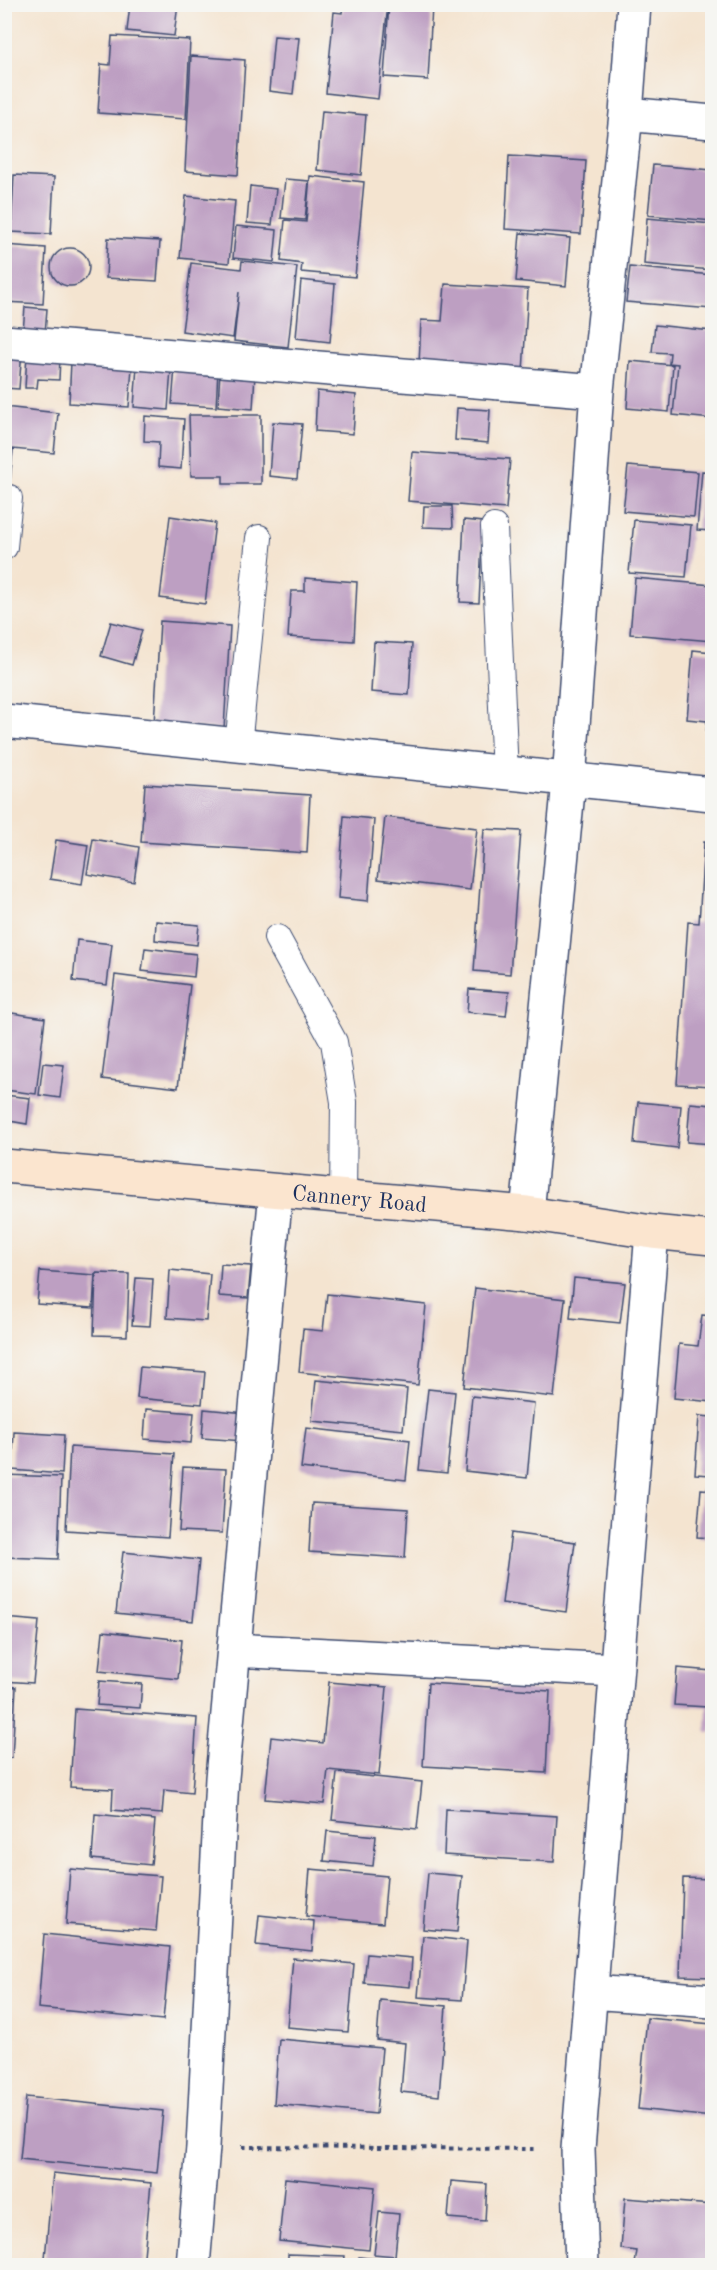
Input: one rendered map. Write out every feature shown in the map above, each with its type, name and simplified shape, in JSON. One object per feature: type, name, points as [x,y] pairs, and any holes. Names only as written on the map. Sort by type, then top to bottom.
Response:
[{"type":"main road","name":"Cannery Road","points":[[4,1166],[527,1213],[652,1232],[712,1238]]},
{"type":"street","points":[[527,1213],[569,781],[597,391],[626,114],[634,4]]},
{"type":"street","points":[[626,114],[712,122]]},
{"type":"street","points":[[4,342],[597,391]]},
{"type":"street","points":[[4,721],[712,794]]},
{"type":"street","points":[[193,2265],[203,2147],[222,1778],[276,1191]]},
{"type":"street","points":[[582,2265],[578,2150],[652,1232]]},
{"type":"street","points":[[234,1650],[615,1670]]},
{"type":"street","points":[[591,1992],[712,2001]]},
{"type":"lane","points":[[4,547],[9,498]]},
{"type":"lane","points":[[494,527],[505,774]]},
{"type":"lane","points":[[238,746],[259,538]]},
{"type":"lane","points":[[277,938],[334,1042],[345,1102],[343,1197]]},
{"type":"path","points":[[203,2147],[578,2150]]},
{"type":"building","points":[[130,4],[178,4],[174,36],[127,31]]},
{"type":"building","points":[[343,4],[388,4],[378,99],[326,93],[334,12],[342,13]]},
{"type":"building","points":[[389,4],[432,6],[428,80],[384,77]]},
{"type":"building","points":[[112,36],[190,40],[186,119],[98,113],[101,64],[110,65]]},
{"type":"building","points":[[274,36],[299,38],[293,94],[269,91]]},
{"type":"building","points":[[191,56],[245,60],[238,175],[185,171]]},
{"type":"building","points":[[322,111],[366,115],[361,175],[317,170]]},
{"type":"building","points":[[509,156],[586,161],[581,234],[505,229]]},
{"type":"building","points":[[653,165],[712,170],[712,221],[648,215]]},
{"type":"building","points":[[14,175],[54,177],[51,234],[11,232]]},
{"type":"building","points":[[310,176],[364,182],[355,277],[301,272],[302,264],[281,261],[285,220],[306,222]]},
{"type":"building","points":[[285,179],[309,181],[305,220],[281,218]]},
{"type":"building","points":[[250,186],[276,189],[272,225],[247,223]]},
{"type":"building","points":[[186,196],[235,201],[229,263],[180,258]]},
{"type":"building","points":[[647,218],[712,224],[712,270],[644,264]]},
{"type":"building","points":[[236,226],[277,230],[274,262],[233,258]]},
{"type":"building","points":[[520,233],[570,238],[566,286],[516,281]]},
{"type":"building","points":[[108,238],[160,241],[157,281],[106,278]]},
{"type":"building","points":[[4,245],[46,248],[43,304],[4,302]]},
{"type":"building","points":[[70,248],[84,253],[89,267],[84,281],[70,286],[56,281],[51,267],[56,253]]},
{"type":"building","points":[[242,261],[297,267],[288,347],[234,341],[239,292],[233,338],[182,331],[191,263],[241,269]]},
{"type":"building","points":[[630,267],[712,275],[712,309],[626,302]]},
{"type":"building","points":[[301,280],[335,284],[330,342],[296,338]]},
{"type":"building","points":[[445,284],[528,289],[523,372],[419,365],[421,320],[442,321]]},
{"type":"building","points":[[25,307],[47,309],[45,333],[23,332]]},
{"type":"building","points":[[655,325],[712,331],[712,419],[673,415],[678,364],[669,363],[670,353],[652,352]]},
{"type":"building","points":[[4,348],[22,349],[19,389],[4,388]]},
{"type":"building","points":[[27,354],[60,356],[59,380],[38,379],[37,388],[25,388]]},
{"type":"building","points":[[630,361],[673,365],[669,412],[627,408]]},
{"type":"building","points":[[71,362],[132,367],[129,407],[69,403]]},
{"type":"building","points":[[137,366],[171,369],[168,410],[134,407]]},
{"type":"building","points":[[175,367],[218,370],[216,407],[172,404]]},
{"type":"building","points":[[220,371],[255,374],[253,409],[218,406]]},
{"type":"building","points":[[317,391],[356,395],[353,434],[315,431]]},
{"type":"building","points":[[4,407],[58,413],[54,453],[13,449],[10,483],[4,482]]},
{"type":"building","points":[[457,408],[490,410],[488,443],[455,440]]},
{"type":"building","points":[[189,415],[261,415],[261,484],[223,484],[223,476],[191,476]]},
{"type":"building","points":[[145,416],[184,419],[181,469],[158,467],[159,442],[144,441]]},
{"type":"building","points":[[273,422],[302,424],[297,479],[269,476]]},
{"type":"building","points":[[412,452],[510,459],[506,509],[408,501]]},
{"type":"building","points":[[628,466],[698,472],[694,517],[623,511]]},
{"type":"building","points":[[702,471],[712,472],[712,531],[697,530]]},
{"type":"building","points":[[424,506],[452,506],[453,528],[423,527]]},
{"type":"building","points":[[170,516],[215,523],[205,604],[160,598]]},
{"type":"building","points":[[464,520],[483,522],[479,603],[460,602]]},
{"type":"building","points":[[634,520],[691,525],[686,577],[629,573]]},
{"type":"building","points":[[305,578],[357,582],[354,641],[288,637],[291,591],[305,591]]},
{"type":"building","points":[[635,578],[712,585],[712,641],[630,634]]},
{"type":"building","points":[[160,621],[230,626],[224,729],[154,724]]},
{"type":"building","points":[[111,622],[142,630],[132,665],[101,656]]},
{"type":"building","points":[[374,642],[412,644],[409,695],[371,692]]},
{"type":"building","points":[[693,650],[712,652],[712,751],[705,750],[707,721],[687,719]]},
{"type":"building","points":[[145,784],[310,795],[307,853],[141,842]]},
{"type":"building","points":[[344,816],[374,819],[368,901],[338,898]]},
{"type":"building","points":[[385,817],[477,828],[470,890],[378,879]]},
{"type":"building","points":[[484,829],[521,831],[510,974],[474,971]]},
{"type":"building","points":[[93,839],[139,847],[134,882],[87,874]]},
{"type":"building","points":[[56,840],[88,845],[82,884],[50,879]]},
{"type":"building","points":[[704,842],[712,843],[712,1086],[677,1084],[688,922],[699,923]]},
{"type":"building","points":[[156,921],[199,925],[197,945],[155,940]]},
{"type":"building","points":[[77,940],[112,944],[107,985],[73,981]]},
{"type":"building","points":[[145,948],[196,954],[194,977],[142,971]]},
{"type":"building","points":[[115,975],[190,985],[178,1088],[102,1079]]},
{"type":"building","points":[[469,989],[509,992],[506,1016],[467,1012]]},
{"type":"building","points":[[5,1012],[45,1018],[36,1094],[5,1090]]},
{"type":"building","points":[[43,1063],[64,1065],[60,1098],[39,1095]]},
{"type":"building","points":[[4,1095],[30,1098],[27,1124],[4,1120]]},
{"type":"building","points":[[638,1102],[681,1106],[677,1148],[634,1143]]},
{"type":"building","points":[[690,1103],[712,1105],[712,1144],[687,1142]]},
{"type":"building","points":[[221,1264],[251,1266],[248,1298],[219,1296]]},
{"type":"building","points":[[170,1270],[210,1274],[206,1321],[167,1318]]},
{"type":"building","points":[[40,1271],[95,1275],[93,1308],[37,1304]]},
{"type":"building","points":[[96,1273],[129,1274],[127,1336],[94,1335]]},
{"type":"building","points":[[136,1278],[153,1279],[150,1326],[132,1325]]},
{"type":"building","points":[[574,1278],[625,1283],[620,1323],[570,1318]]},
{"type":"building","points":[[475,1288],[565,1299],[554,1397],[464,1387]]},
{"type":"building","points":[[327,1294],[426,1305],[418,1385],[299,1372],[303,1329],[323,1331]]},
{"type":"building","points":[[702,1315],[712,1316],[712,1402],[674,1398],[679,1344],[698,1346]]},
{"type":"building","points":[[140,1367],[205,1372],[202,1404],[137,1398]]},
{"type":"building","points":[[316,1380],[407,1389],[403,1430],[312,1421]]},
{"type":"building","points":[[428,1389],[455,1392],[447,1473],[419,1470]]},
{"type":"building","points":[[472,1396],[534,1403],[527,1478],[465,1471]]},
{"type":"building","points":[[146,1409],[194,1413],[191,1443],[144,1439]]},
{"type":"building","points":[[204,1409],[246,1413],[244,1441],[202,1438]]},
{"type":"building","points":[[699,1416],[712,1417],[712,1475],[695,1474]]},
{"type":"building","points":[[306,1428],[410,1440],[406,1480],[301,1468]]},
{"type":"building","points":[[14,1432],[64,1435],[62,1474],[12,1470]]},
{"type":"building","points":[[70,1447],[174,1454],[168,1537],[66,1530]]},
{"type":"building","points":[[183,1467],[226,1469],[222,1533],[179,1531]]},
{"type":"building","points":[[4,1475],[61,1477],[58,1559],[4,1557]]},
{"type":"building","points":[[701,1489],[712,1490],[712,1538],[697,1537]]},
{"type":"building","points":[[312,1503],[408,1509],[405,1558],[309,1552]]},
{"type":"building","points":[[511,1533],[575,1542],[566,1612],[502,1603]]},
{"type":"building","points":[[123,1552],[199,1560],[193,1621],[116,1613]]},
{"type":"building","points":[[4,1618],[39,1621],[33,1683],[4,1681]]},
{"type":"building","points":[[103,1631],[182,1640],[178,1679],[99,1671]]},
{"type":"building","points":[[677,1668],[712,1671],[712,1732],[706,1732],[707,1707],[674,1705]]},
{"type":"building","points":[[99,1681],[142,1684],[140,1708],[97,1705]]},
{"type":"building","points":[[329,1682],[387,1687],[379,1775],[328,1770],[324,1804],[265,1799],[271,1737],[323,1743]]},
{"type":"building","points":[[428,1683],[550,1691],[546,1773],[423,1766]]},
{"type":"building","points":[[4,1686],[16,1687],[12,1758],[4,1757]]},
{"type":"building","points":[[75,1709],[197,1718],[192,1793],[164,1790],[162,1814],[112,1810],[113,1789],[70,1787]]},
{"type":"building","points":[[337,1773],[422,1782],[417,1829],[332,1820]]},
{"type":"building","points":[[446,1809],[557,1816],[554,1862],[444,1855]]},
{"type":"building","points":[[95,1814],[155,1820],[151,1865],[92,1859]]},
{"type":"building","points":[[327,1831],[376,1836],[373,1866],[324,1861]]},
{"type":"building","points":[[70,1869],[161,1876],[156,1931],[66,1924]]},
{"type":"building","points":[[310,1869],[387,1876],[383,1923],[306,1916]]},
{"type":"building","points":[[428,1873],[462,1876],[457,1932],[423,1929]]},
{"type":"building","points":[[683,1878],[712,1879],[712,1977],[680,1976]]},
{"type":"building","points":[[4,1893],[8,1893],[6,1909],[4,1908]]},
{"type":"building","points":[[259,1915],[314,1921],[312,1951],[256,1945]]},
{"type":"building","points":[[44,1934],[170,1947],[163,2020],[38,2008]]},
{"type":"building","points":[[423,1936],[467,1941],[462,2000],[418,1997]]},
{"type":"building","points":[[367,1954],[412,1958],[410,1987],[364,1983]]},
{"type":"building","points":[[293,1958],[354,1964],[348,2032],[287,2027]]},
{"type":"building","points":[[380,2000],[446,2006],[439,2096],[401,2092],[405,2043],[377,2040]]},
{"type":"building","points":[[647,2018],[712,2024],[712,2117],[638,2109]]},
{"type":"building","points":[[279,2039],[382,2048],[376,2114],[274,2104]]},
{"type":"building","points":[[26,2097],[163,2111],[157,2173],[20,2159]]},
{"type":"building","points":[[53,2173],[151,2183],[143,2266],[114,2266],[45,2258]]},
{"type":"building","points":[[285,2178],[375,2187],[369,2250],[279,2241]]},
{"type":"building","points":[[451,2181],[487,2184],[485,2221],[448,2218]]},
{"type":"building","points":[[625,2198],[712,2205],[712,2266],[635,2264],[637,2251],[621,2249]]},
{"type":"building","points":[[379,2212],[399,2214],[395,2256],[374,2254]]},
{"type":"building","points":[[288,2254],[345,2256],[344,2266],[288,2266]]},
{"type":"building","points":[[359,2257],[387,2260],[387,2266],[358,2266]]}]
